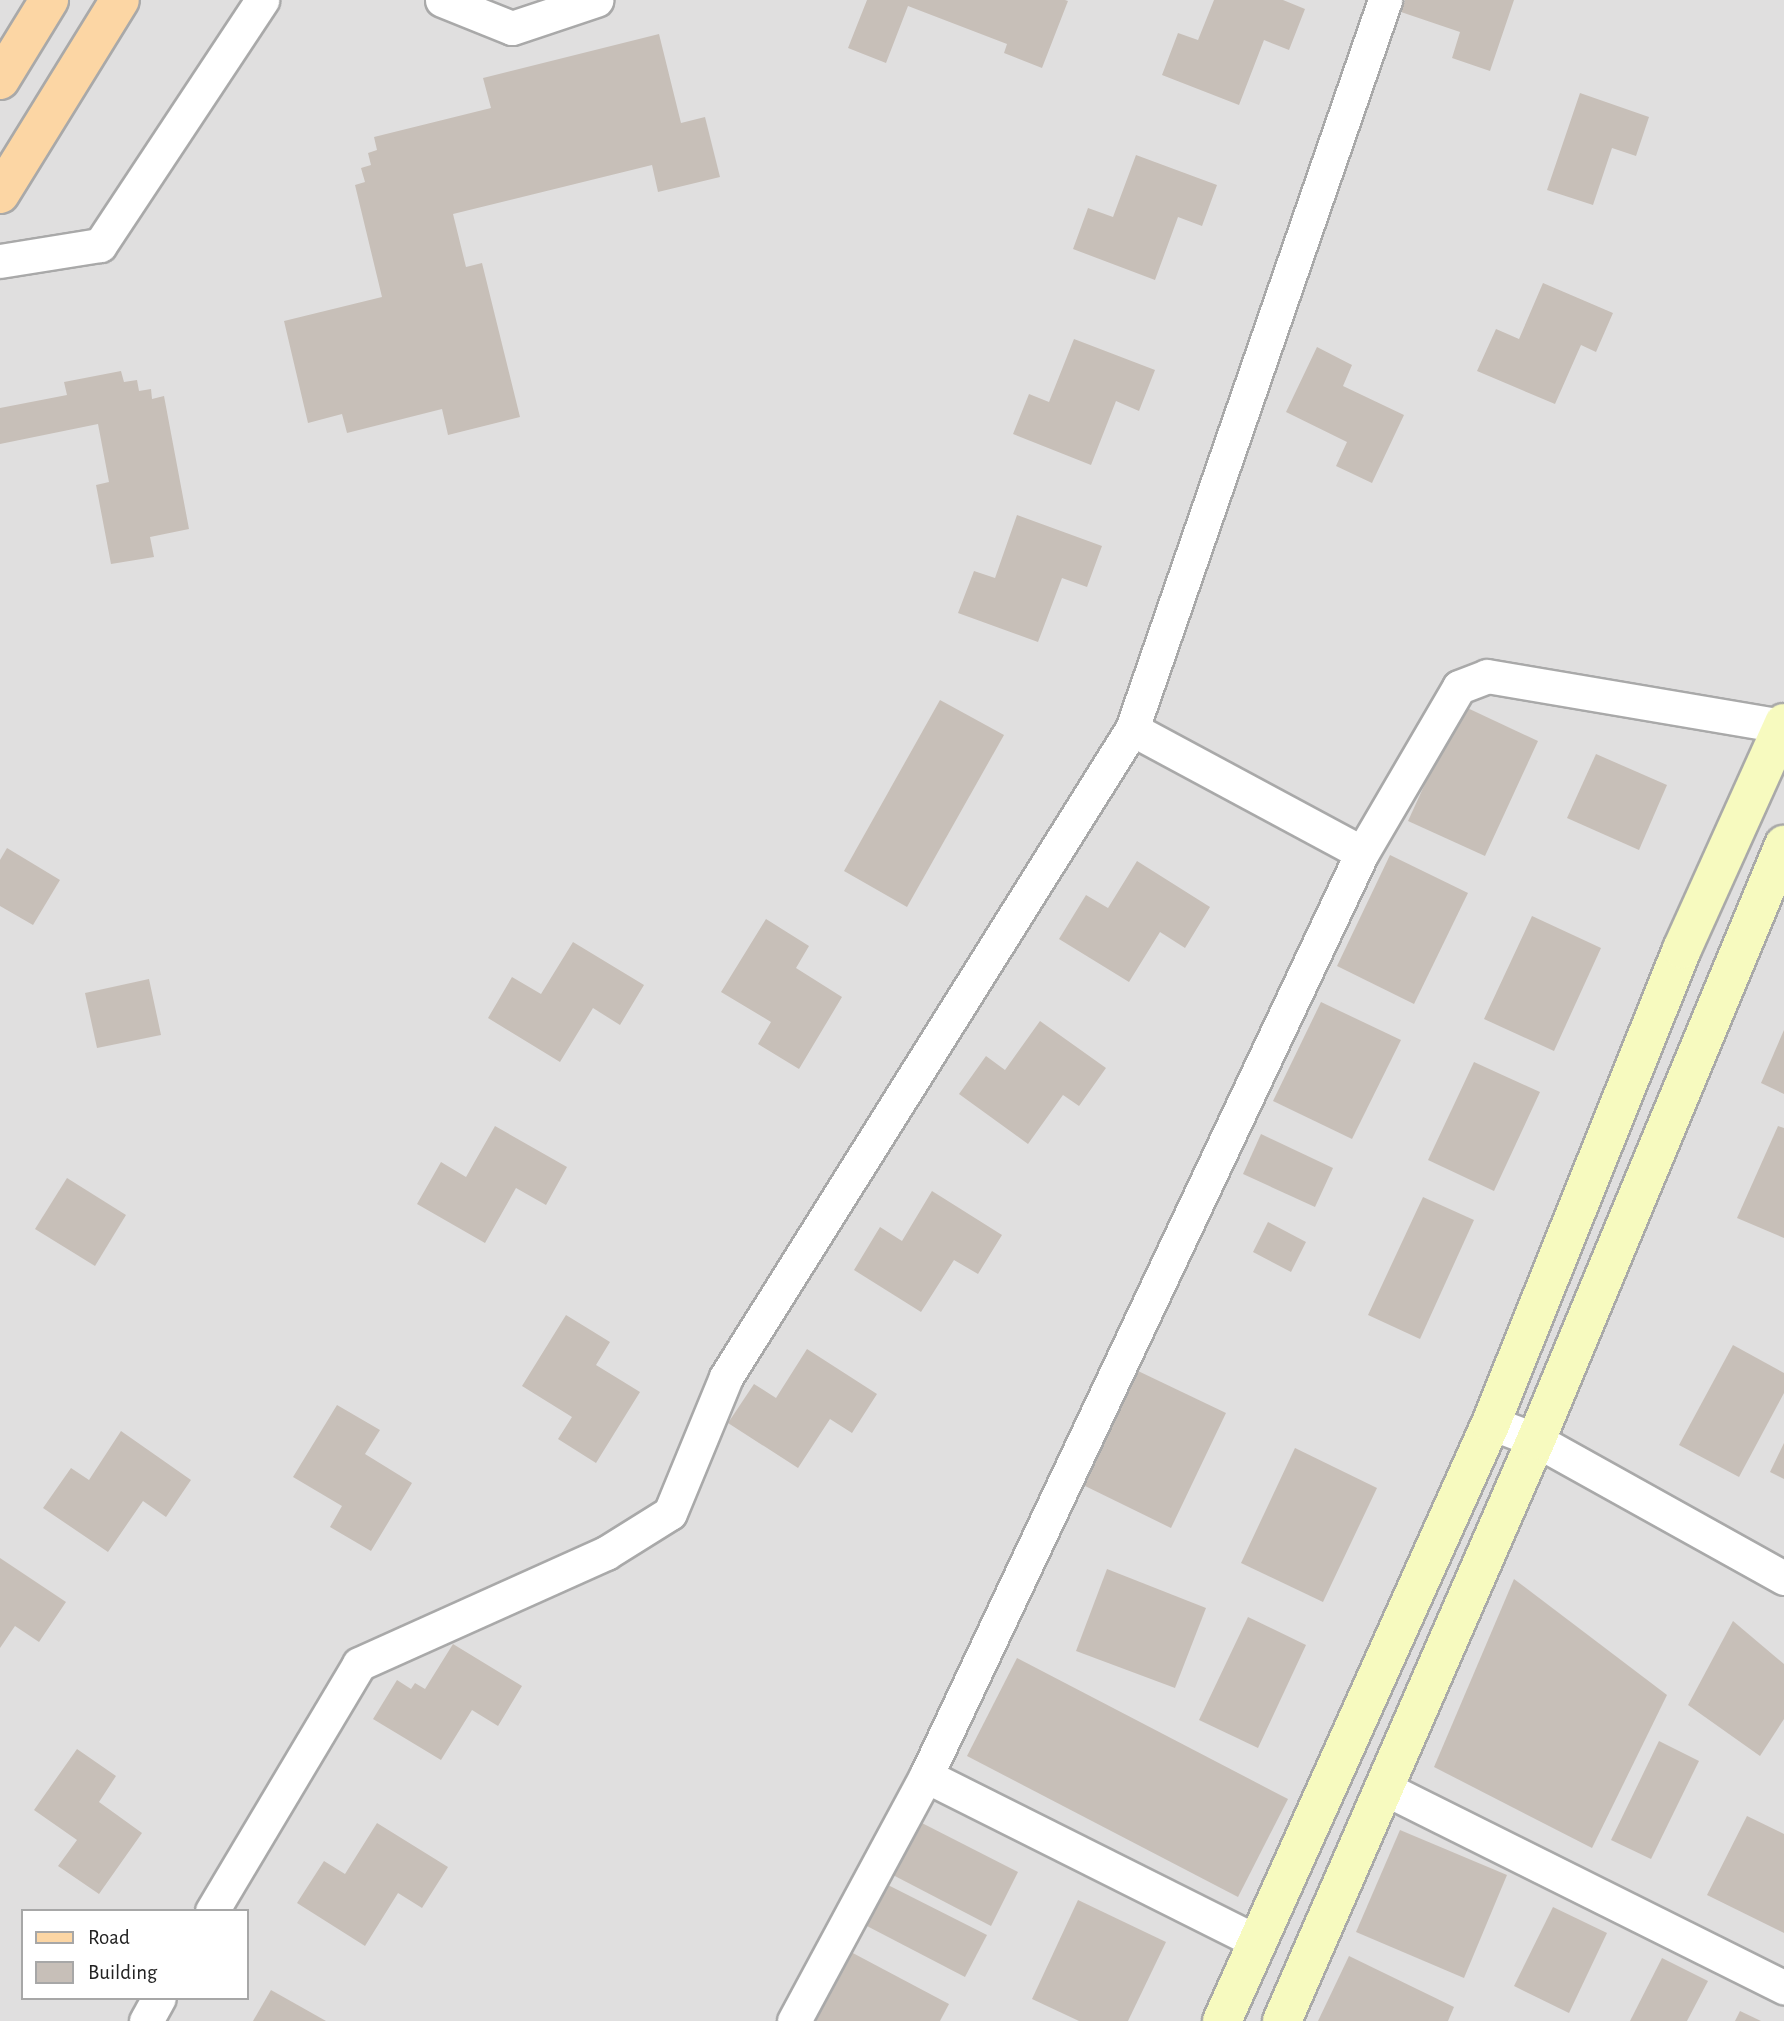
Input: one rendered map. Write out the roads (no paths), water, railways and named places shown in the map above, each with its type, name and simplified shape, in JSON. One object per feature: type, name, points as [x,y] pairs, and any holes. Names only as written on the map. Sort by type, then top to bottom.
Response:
[{"type":"main road","points":[[0,80],[49,0]]},
{"type":"main road","points":[[0,194],[120,0]]},
{"type":"main road","points":[[1222,2021],[1492,1423],[1682,950],[1783,725]]},
{"type":"main road","points":[[1282,2021],[1536,1440],[1784,845]]},
{"type":"street","points":[[0,261],[100,245],[262,0]]},
{"type":"street","points":[[442,0],[513,28],[596,0]]},
{"type":"street","points":[[213,1909],[359,1664],[606,1553],[670,1513],[726,1377],[1132,729],[1385,0]]},
{"type":"street","points":[[794,2021],[926,1776],[1362,853],[1459,688],[1487,676],[1783,725]]},
{"type":"street","points":[[1132,729],[1362,853]]},
{"type":"street","points":[[1492,1423],[1536,1440],[1784,1578]]},
{"type":"street","points":[[926,1776],[1258,1942]]},
{"type":"street","points":[[1384,1788],[1784,1987]]},
{"type":"street","points":[[146,2021],[158,2000]]}]
